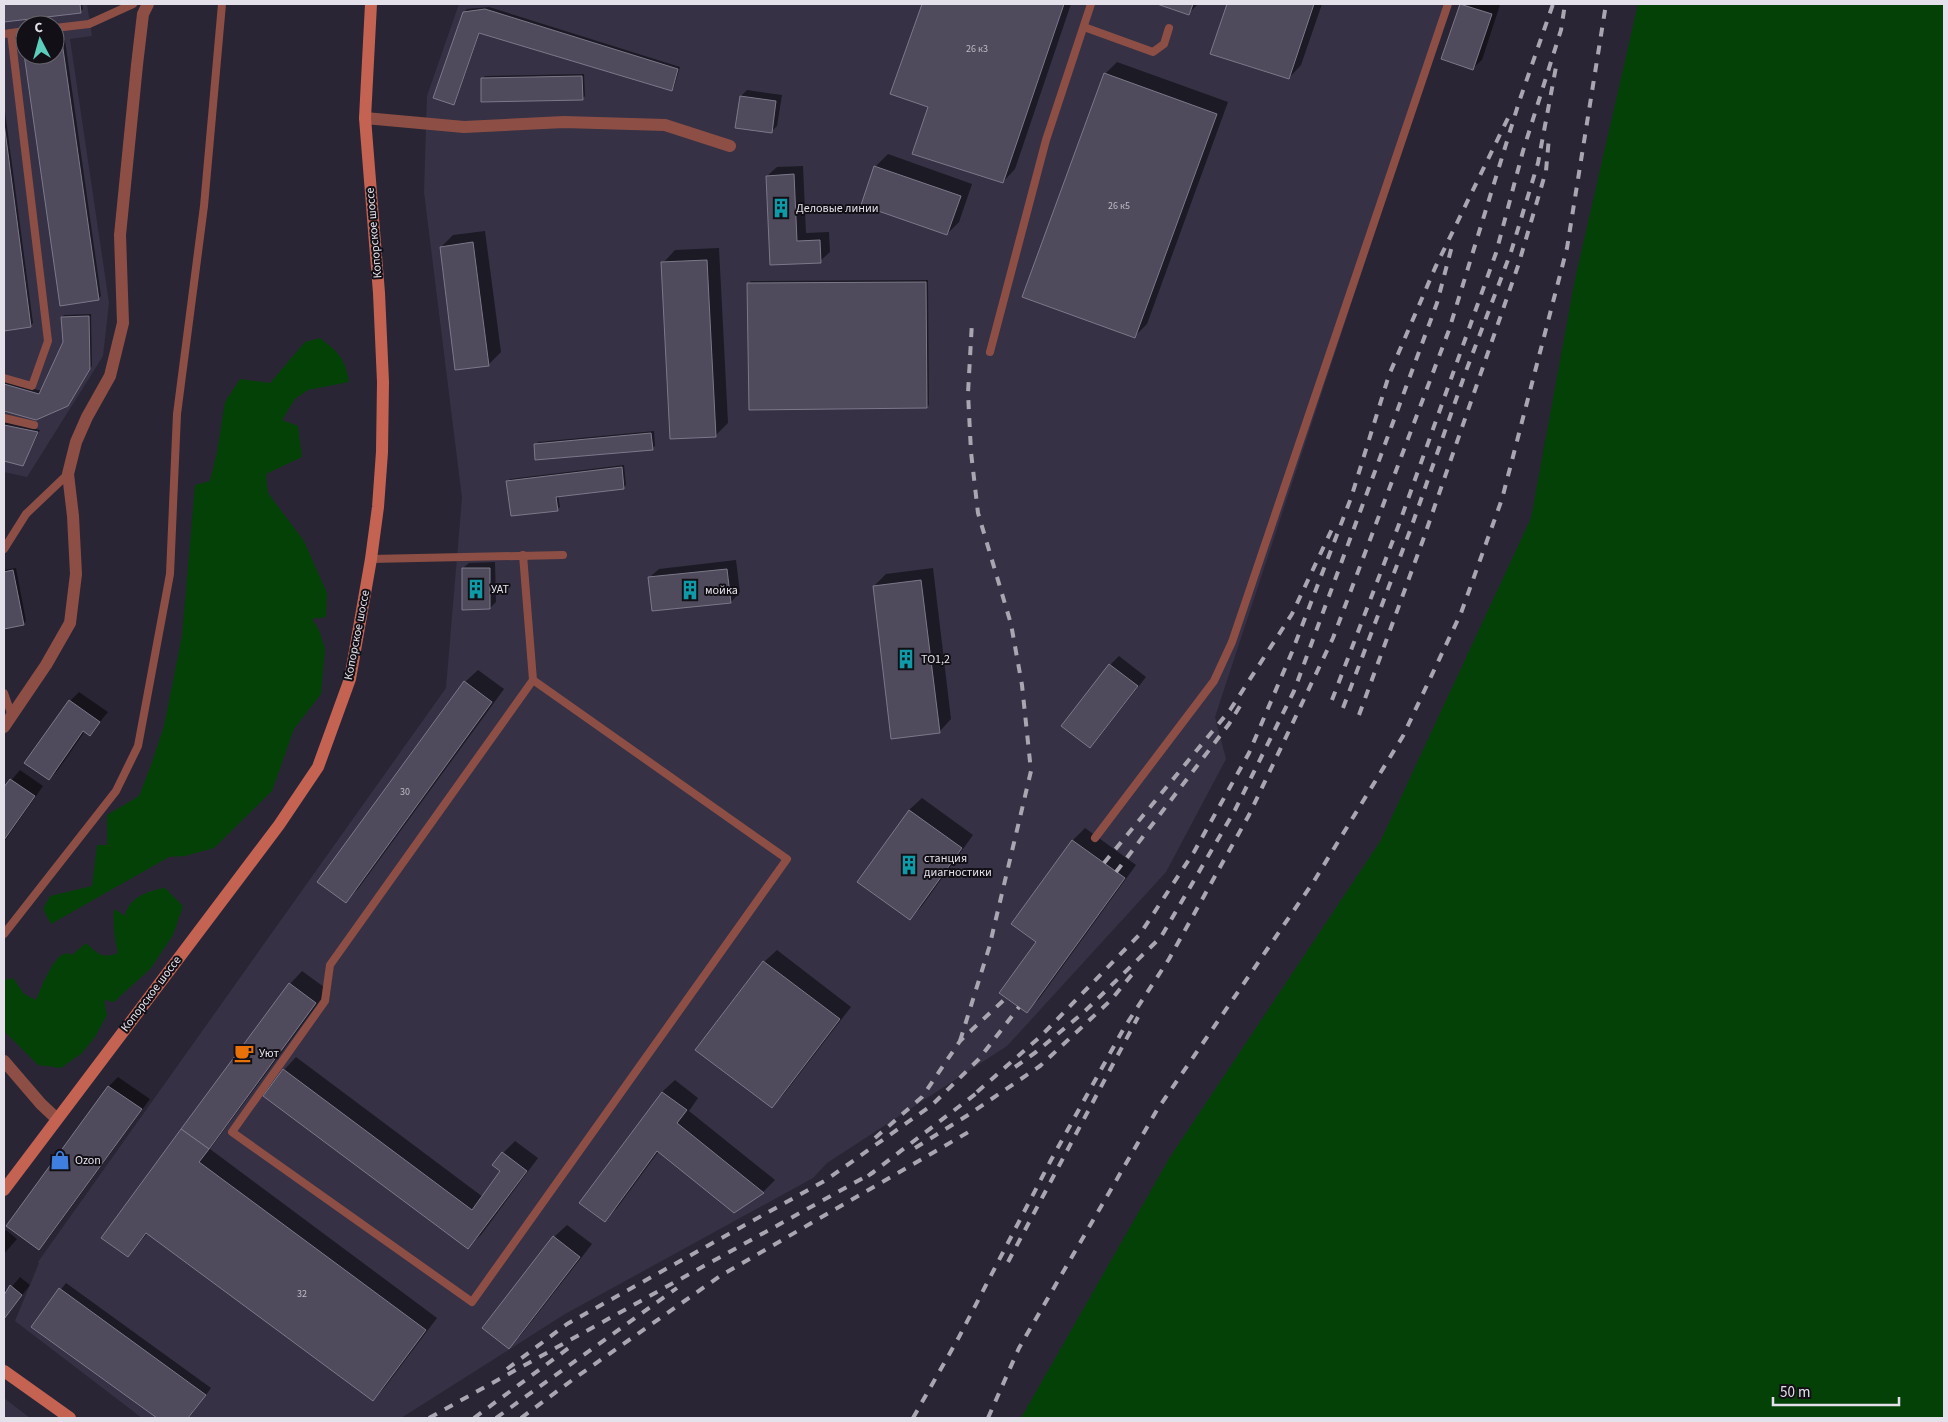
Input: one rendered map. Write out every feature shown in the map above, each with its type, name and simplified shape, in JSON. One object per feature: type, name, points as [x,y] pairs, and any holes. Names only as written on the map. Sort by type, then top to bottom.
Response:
[{"type":"main road","name":"Копорское шоссе","points":[[4,1190],[279,825],[318,767],[350,678],[371,559],[378,507],[382,452],[383,382],[379,293],[365,118],[371,4]]},
{"type":"main road","points":[[4,1371],[70,1418]]},
{"type":"street","points":[[4,727],[46,666],[70,623],[76,574],[73,516],[68,474],[79,434],[110,376],[123,323],[120,235],[143,14],[148,4]]},
{"type":"street","points":[[365,118],[464,128],[564,122],[665,125],[730,146]]},
{"type":"street","points":[[4,1061],[41,1104],[57,1119]]},
{"type":"lane","points":[[65,27],[89,24],[133,4]]},
{"type":"lane","points":[[4,934],[116,791],[138,746],[170,574],[178,414],[204,206],[222,4]]},
{"type":"lane","points":[[990,352],[1046,140],[1092,4]]},
{"type":"lane","points":[[1095,838],[1214,681],[1232,642],[1448,4]]},
{"type":"lane","points":[[1084,27],[1153,52],[1164,44],[1169,28]]},
{"type":"lane","points":[[4,378],[32,386],[48,341],[8,33]]},
{"type":"lane","points":[[4,418],[34,425]]},
{"type":"lane","points":[[4,549],[26,514],[68,474]]},
{"type":"lane","points":[[371,559],[563,554]]},
{"type":"lane","points":[[523,555],[533,680],[330,965],[326,1001],[232,1132],[472,1302],[787,860],[533,680]]},
{"type":"lane","points":[[4,693],[12,716]]},
{"type":"shaded area","points":[[4,4],[87,4],[92,36],[70,39],[109,303],[103,356],[27,477],[4,472]]},
{"type":"shaded area","points":[[459,4],[1450,4],[1215,717],[1226,759],[1166,872],[1007,1046],[827,1163],[813,1178],[565,1314],[401,1418],[142,1418],[15,1321],[38,1262],[446,688],[462,498],[424,192],[427,96]]},
{"type":"shaded area","points":[[4,1398],[30,1418],[4,1418]]},
{"type":"green space","points":[[1638,4],[1944,4],[1944,1418],[1021,1418],[1170,1157],[1381,840],[1531,518],[1575,279]]},
{"type":"green space","points":[[320,338],[343,361],[349,382],[308,390],[295,399],[282,420],[298,426],[302,457],[266,474],[268,493],[304,541],[327,593],[326,617],[312,619],[319,630],[325,649],[321,694],[294,729],[272,791],[214,848],[185,856],[169,857],[51,924],[43,909],[50,896],[92,886],[97,845],[107,845],[107,815],[139,796],[164,726],[182,636],[195,485],[210,481],[225,402],[240,379],[270,383],[305,342]]},
{"type":"green space","points":[[165,888],[183,906],[173,935],[151,968],[114,1002],[104,1000],[107,1015],[95,1037],[82,1053],[61,1068],[38,1065],[4,1031],[4,980],[13,978],[24,994],[36,1000],[51,967],[64,954],[72,955],[86,943],[100,954],[108,956],[118,953],[114,931],[114,909],[125,916],[130,904],[140,896]]},
{"type":"building","points":[[4,4],[80,4],[81,13],[15,15],[15,21],[4,22]]},
{"type":"building","points":[[922,4],[1064,4],[1003,183],[912,154],[928,107],[890,94]]},
{"type":"building","points":[[1157,4],[1193,4],[1189,15]]},
{"type":"building","points":[[1227,4],[1314,4],[1289,79],[1210,54]]},
{"type":"building","points":[[1460,4],[1492,14],[1473,70],[1441,59]]},
{"type":"building","points":[[485,9],[678,69],[672,91],[479,33],[454,105],[433,98],[463,12]]},
{"type":"building","points":[[65,63],[99,300],[60,306],[26,65],[65,65]]},
{"type":"building","points":[[1104,73],[1217,114],[1135,338],[1022,297]]},
{"type":"building","points":[[582,76],[583,100],[481,102],[481,78]]},
{"type":"building","points":[[740,96],[776,101],[772,133],[735,128]]},
{"type":"building","points":[[4,123],[31,327],[4,331]]},
{"type":"building","points":[[874,166],[961,196],[947,235],[861,205]]},
{"type":"building","name":"Деловые линии","points":[[794,174],[797,241],[820,240],[821,263],[770,265],[766,176]]},
{"type":"building","points":[[473,242],[489,366],[455,370],[440,247]]},
{"type":"building","points":[[707,260],[716,437],[670,439],[661,262]]},
{"type":"building","points":[[926,282],[927,408],[749,410],[747,283]]},
{"type":"building","points":[[89,316],[90,369],[68,406],[36,420],[4,411],[4,384],[39,394],[63,342],[61,317]]},
{"type":"building","points":[[4,425],[38,432],[23,466],[4,461]]},
{"type":"building","points":[[651,433],[653,450],[535,460],[534,444]]},
{"type":"building","points":[[622,467],[624,489],[556,497],[558,511],[511,516],[506,481]]},
{"type":"building","name":"УАТ","points":[[462,568],[490,568],[490,609],[462,610]]},
{"type":"building","name":"мойка","points":[[727,569],[731,603],[652,611],[648,577]]},
{"type":"building","points":[[13,570],[24,625],[4,629],[4,572]]},
{"type":"building","name":"ТО1,2","points":[[921,580],[940,733],[891,739],[873,586]]},
{"type":"building","points":[[1109,664],[1138,686],[1090,748],[1061,726]]},
{"type":"building","points":[[464,681],[492,702],[346,903],[317,882]]},
{"type":"building","points":[[69,700],[100,722],[90,736],[83,731],[49,780],[24,763]]},
{"type":"building","points":[[10,779],[35,796],[4,840],[4,787]]},
{"type":"building","name":"станция диагностики","points":[[909,810],[962,848],[910,920],[857,882]]},
{"type":"building","points":[[1072,840],[1125,878],[1027,1013],[999,993],[1036,942],[1011,924]]},
{"type":"building","points":[[763,961],[840,1019],[772,1108],[695,1050]]},
{"type":"building","points":[[289,983],[316,1003],[209,1149],[181,1129]]},
{"type":"building","points":[[283,1069],[472,1210],[500,1171],[492,1165],[502,1152],[527,1171],[468,1249],[263,1096]]},
{"type":"building","points":[[108,1086],[142,1109],[39,1250],[6,1226]]},
{"type":"building","points":[[662,1092],[687,1110],[677,1123],[764,1193],[734,1213],[657,1151],[605,1222],[579,1203]]},
{"type":"building","points":[[181,1129],[209,1149],[199,1162],[426,1330],[373,1401],[146,1233],[128,1257],[101,1238]]},
{"type":"building","points":[[553,1236],[580,1257],[509,1349],[482,1328]]},
{"type":"building","points":[[10,1285],[22,1295],[4,1319],[4,1295]]},
{"type":"building","points":[[59,1288],[206,1395],[188,1418],[157,1418],[31,1327]]},
{"type":"railway","points":[[913,1418],[959,1337],[1051,1160],[1124,1028],[1169,959],[1249,815],[1333,638],[1449,330],[1519,102],[1553,4]]},
{"type":"railway","points":[[1332,700],[1398,527],[1496,253],[1523,151],[1561,30],[1565,4]]},
{"type":"railway","points":[[988,1418],[1019,1348],[1157,1110],[1314,881],[1403,736],[1461,613],[1502,499],[1567,248],[1606,4]]},
{"type":"railway","points":[[1343,708],[1411,528],[1466,371],[1511,252],[1538,163],[1556,67]]},
{"type":"railway","points":[[977,1092],[1041,1036],[1140,934],[1194,852],[1249,753],[1292,652],[1351,498],[1389,375],[1435,268],[1509,116]]},
{"type":"railway","points":[[1359,715],[1423,540],[1518,266],[1546,171],[1549,137]]},
{"type":"railway","points":[[1015,1067],[1084,1012],[1161,937],[1235,810],[1294,691],[1437,303],[1453,242]]},
{"type":"railway","points":[[960,1041],[989,948],[1031,771],[1022,685],[1011,624],[978,513],[971,452],[968,393],[972,322]]},
{"type":"railway","points":[[1104,863],[1230,710],[1292,614],[1333,527]]},
{"type":"railway","points":[[1116,872],[1229,724],[1240,706]]},
{"type":"railway","points":[[915,1148],[1040,1066],[1111,1000],[1134,972]]},
{"type":"railway","points":[[875,1138],[922,1097],[960,1041],[1007,997]]},
{"type":"railway","points":[[507,1369],[567,1324],[826,1180],[932,1105],[979,1059],[1019,1007]]},
{"type":"railway","points":[[1008,1262],[1138,1017]]},
{"type":"railway","points":[[868,1176],[982,1089]]},
{"type":"railway","points":[[521,1418],[720,1276],[972,1130]]},
{"type":"railway","points":[[429,1418],[874,1172]]},
{"type":"railway","points":[[496,1418],[677,1288]]},
{"type":"railway","points":[[474,1418],[570,1347]]},
{"type":"place","name":"Деловые линии","points":[[781,208]]},
{"type":"place","name":"УАТ","points":[[476,589]]},
{"type":"place","name":"мойка","points":[[690,590]]},
{"type":"place","name":"ТО1,2","points":[[906,659]]},
{"type":"place","name":"станция диагностики","points":[[909,865]]},
{"type":"place","name":"Уют","points":[[244,1053]]},
{"type":"place","name":"Ozon","points":[[60,1160]]}]
